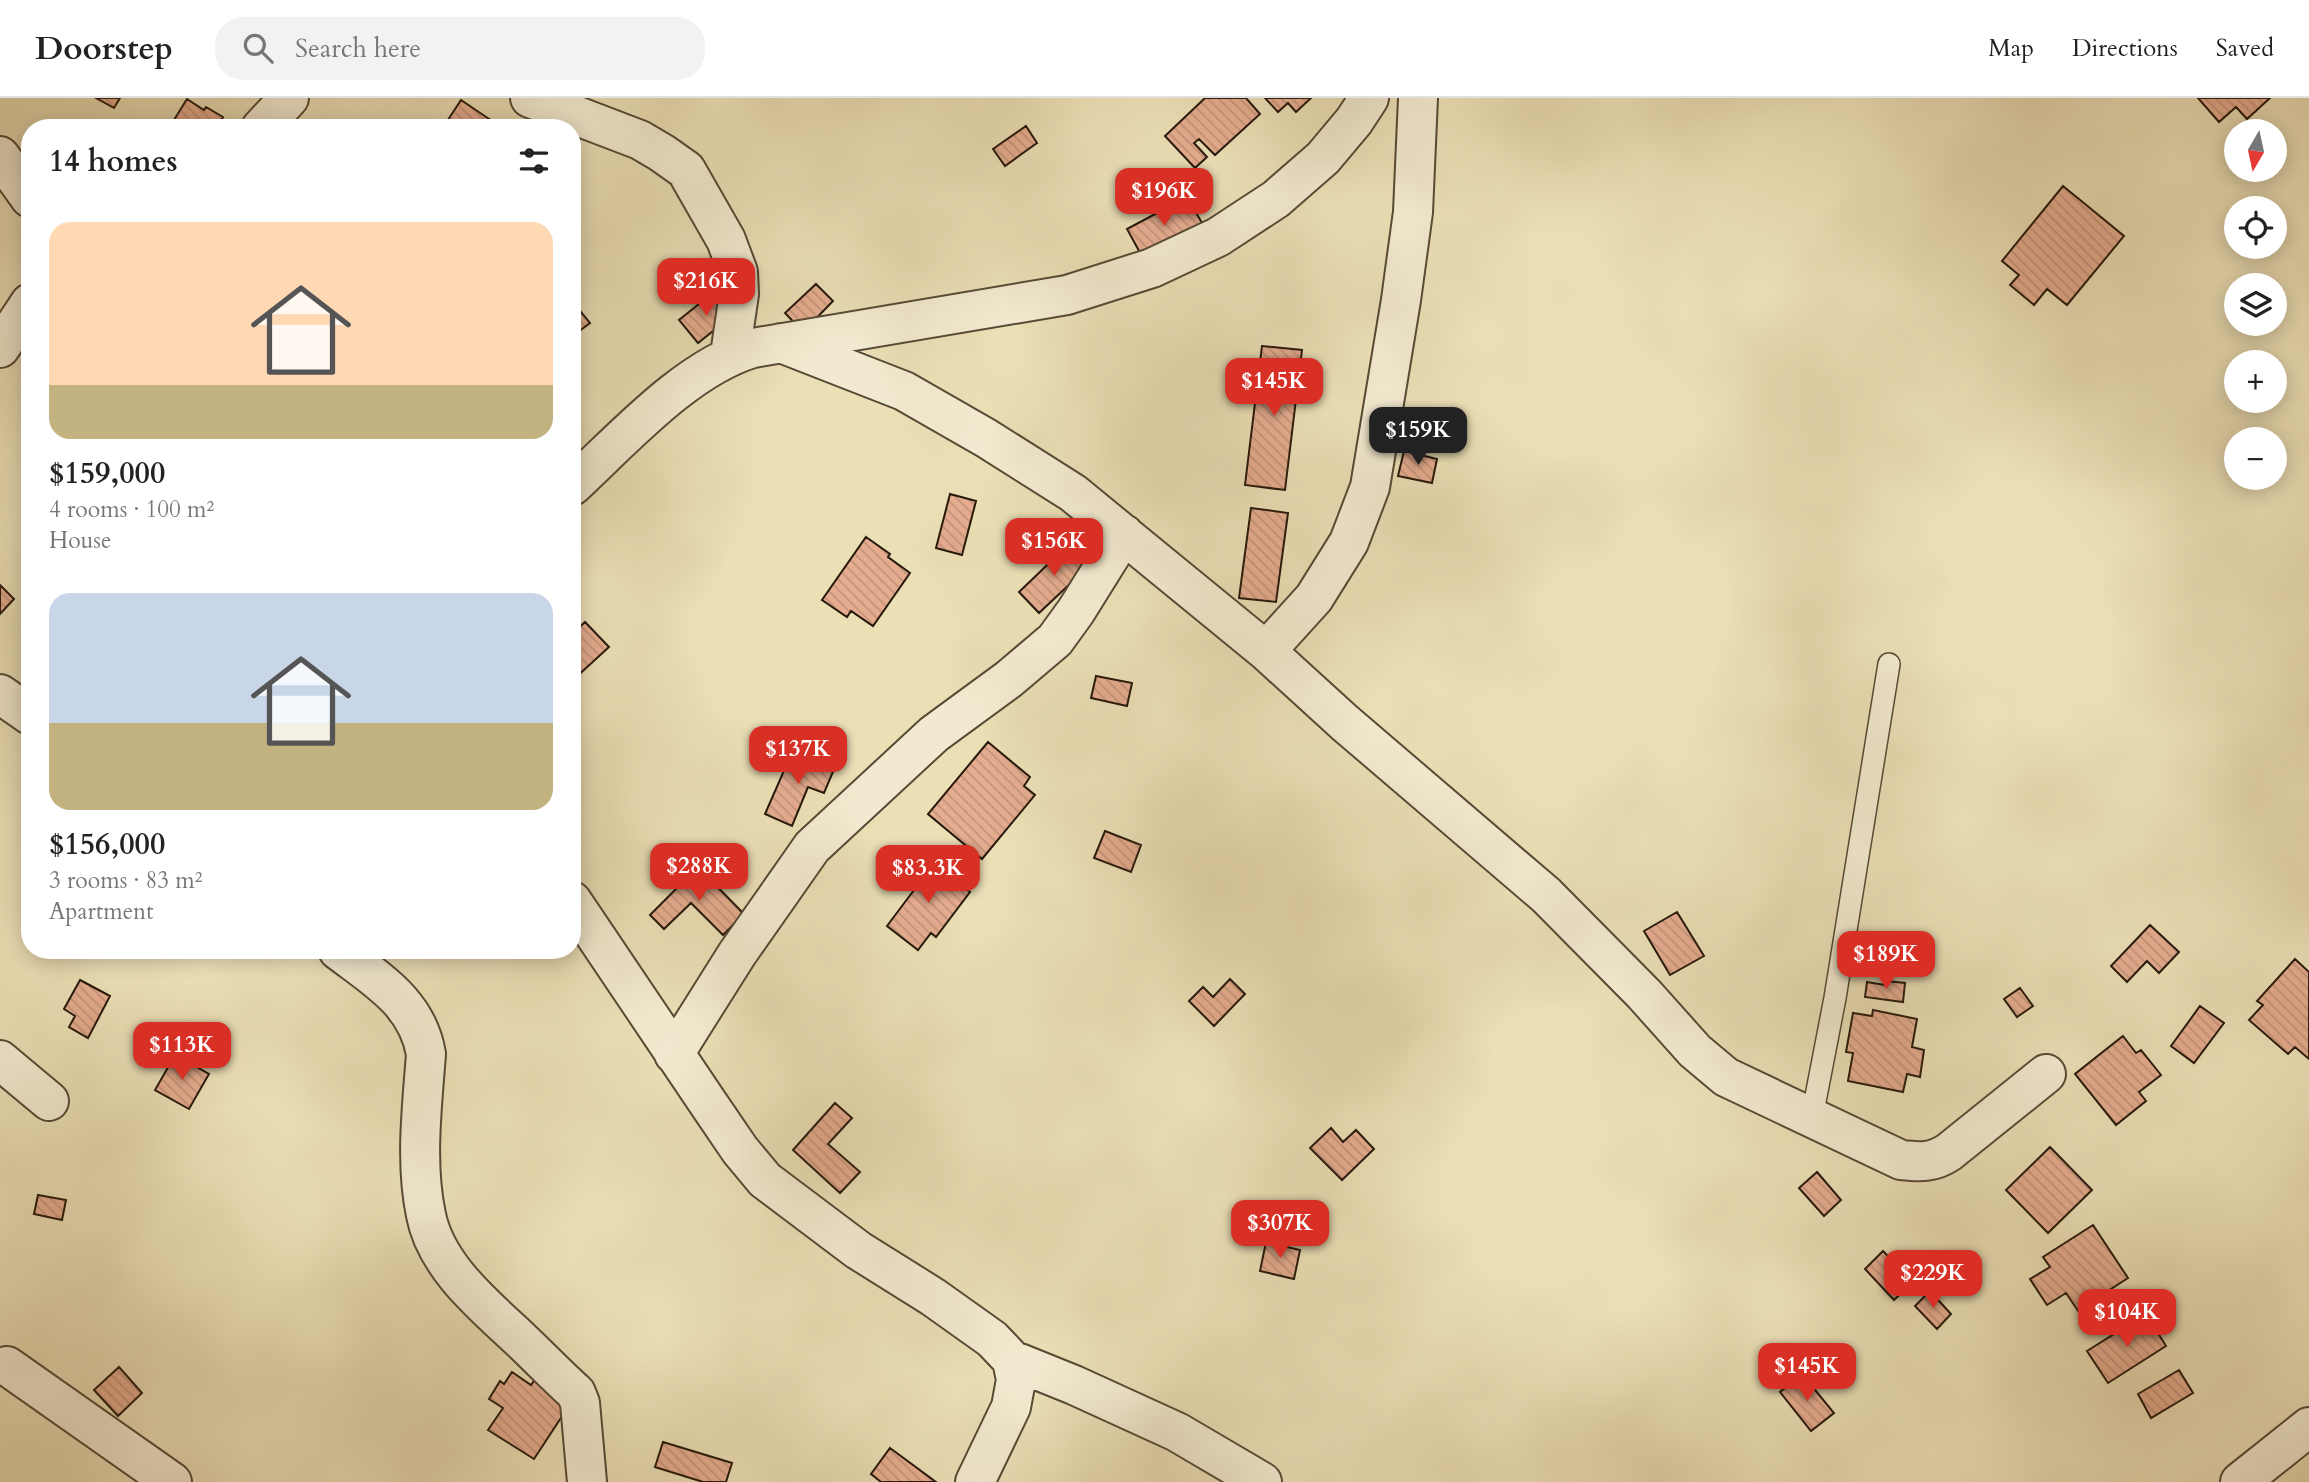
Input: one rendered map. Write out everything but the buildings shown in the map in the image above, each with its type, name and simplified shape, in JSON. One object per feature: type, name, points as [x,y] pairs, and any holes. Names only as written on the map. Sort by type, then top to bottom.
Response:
[{"type":"street","points":[[269,119],[289,98]]},
{"type":"street","points":[[530,98],[640,140],[686,170],[726,240],[738,272],[739,294],[730,355]]},
{"type":"street","points":[[581,478],[659,404],[730,355],[781,343],[1067,295],[1152,268],[1218,237],[1276,199],[1323,158],[1369,98]]},
{"type":"street","points":[[1266,651],[1314,598],[1349,542],[1370,487],[1401,300],[1412,212],[1418,98]]},
{"type":"street","points":[[0,156],[21,185]]},
{"type":"street","points":[[0,348],[21,316]]},
{"type":"street","points":[[781,343],[904,391],[986,438],[1073,493],[1266,651],[1345,723],[1546,895],[1644,994],[1695,1051],[1726,1077],[1901,1160],[1921,1162],[1937,1160],[2046,1074]]},
{"type":"street","points":[[674,1054],[737,954],[812,847],[934,734],[1009,679],[1055,640],[1124,534]]},
{"type":"street","points":[[0,694],[21,709]]},
{"type":"street","points":[[581,914],[740,1150],[765,1180],[858,1250],[933,1297],[992,1339],[1012,1360],[1177,1432],[1262,1482]]},
{"type":"street","points":[[350,959],[391,991],[416,1020],[423,1035],[426,1054],[420,1172],[426,1217],[437,1246],[454,1271],[493,1314],[576,1393],[580,1403],[587,1482]]},
{"type":"street","points":[[0,1060],[49,1101]]},
{"type":"street","points":[[975,1482],[1011,1407],[1016,1380],[1012,1360]]},
{"type":"street","points":[[7,1366],[172,1482]]},
{"type":"street","points":[[2241,1482],[2309,1427]]},
{"type":"lane","points":[[1812,1117],[1835,998],[1889,664]]}]
